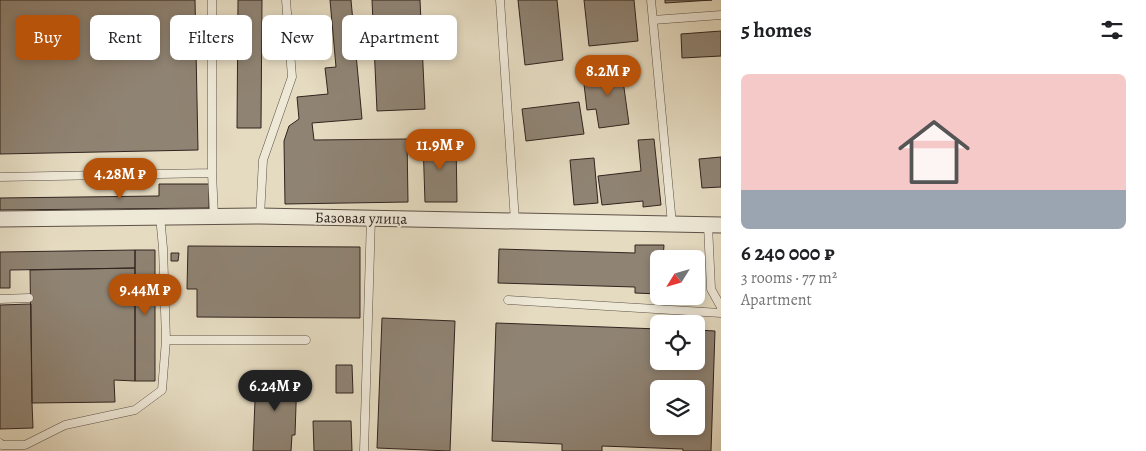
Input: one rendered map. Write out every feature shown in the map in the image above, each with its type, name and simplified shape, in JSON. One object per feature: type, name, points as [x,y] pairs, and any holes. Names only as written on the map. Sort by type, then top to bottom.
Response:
[{"type":"street","name":"Базовая улица","points":[[0,219],[260,216],[715,225]]},
{"type":"lane","points":[[212,0],[212,173],[214,216]]},
{"type":"lane","points":[[260,216],[263,160],[292,77],[286,0]]},
{"type":"lane","points":[[500,0],[515,221]]},
{"type":"lane","points":[[651,0],[672,224]]},
{"type":"lane","points":[[653,20],[721,15]]},
{"type":"lane","points":[[0,177],[212,173]]},
{"type":"lane","points":[[0,443],[2,445],[25,445],[65,425],[135,410],[162,390],[166,340],[160,216]]},
{"type":"lane","points":[[364,451],[371,218]]},
{"type":"lane","points":[[715,225],[711,289],[721,307]]},
{"type":"lane","points":[[0,299],[28,298]]},
{"type":"lane","points":[[508,300],[721,313]]},
{"type":"lane","points":[[166,340],[306,340]]},
{"type":"building","points":[[0,0],[195,0],[195,15],[170,15],[170,60],[196,60],[198,150],[0,154]]},
{"type":"building","points":[[238,0],[262,0],[261,128],[237,128],[238,60],[252,60],[252,15],[238,15]]},
{"type":"building","points":[[330,0],[351,0],[352,15],[342,15],[342,60],[357,60],[362,119],[312,123],[314,140],[407,139],[408,202],[285,204],[284,141],[289,126],[299,119],[297,97],[328,94],[325,68],[336,67]]},
{"type":"building","points":[[372,0],[420,0],[421,15],[373,15]]},
{"type":"building","points":[[518,0],[557,0],[563,60],[525,65]]},
{"type":"building","points":[[584,0],[634,0],[638,41],[589,46]]},
{"type":"building","points":[[665,0],[712,0],[665,3]]},
{"type":"building","points":[[721,31],[721,56],[682,58],[681,34]]},
{"type":"building","points":[[375,60],[423,60],[425,109],[377,111]]},
{"type":"building","points":[[621,66],[629,124],[599,128],[596,109],[587,110],[584,84],[592,83],[590,70]]},
{"type":"building","points":[[579,102],[584,134],[526,141],[522,109]]},
{"type":"building","points":[[654,139],[661,205],[643,207],[643,201],[602,205],[598,176],[641,171],[638,140]]},
{"type":"building","points":[[456,140],[457,202],[425,202],[423,141]]},
{"type":"building","points":[[721,157],[721,187],[702,188],[699,159]]},
{"type":"building","points":[[594,158],[598,203],[574,205],[570,160]]},
{"type":"building","points":[[159,184],[209,184],[209,208],[0,210],[0,198],[159,196]]},
{"type":"building","points":[[635,245],[664,245],[664,250],[650,250],[650,294],[635,293],[635,287],[498,283],[499,249],[635,253]]},
{"type":"building","points":[[188,246],[360,247],[360,318],[197,317],[197,289],[187,289]]},
{"type":"building","points":[[135,250],[155,250],[155,381],[135,381]]},
{"type":"building","points":[[135,250],[135,268],[10,270],[10,288],[0,288],[0,252]]},
{"type":"building","points":[[171,253],[179,253],[178,261],[171,261]]},
{"type":"building","points":[[135,268],[135,381],[114,380],[115,402],[32,403],[30,270]]},
{"type":"building","points":[[31,304],[33,428],[0,429],[0,305]]},
{"type":"building","points":[[382,318],[455,321],[450,451],[377,448]]},
{"type":"building","points":[[496,323],[650,329],[650,370],[705,370],[705,330],[715,331],[711,451],[602,446],[602,451],[562,451],[562,444],[492,441]]},
{"type":"building","points":[[336,365],[352,365],[353,393],[336,393]]},
{"type":"building","points":[[256,374],[297,375],[295,435],[292,435],[291,451],[253,451]]},
{"type":"building","points":[[313,421],[351,421],[352,451],[314,451]]}]
